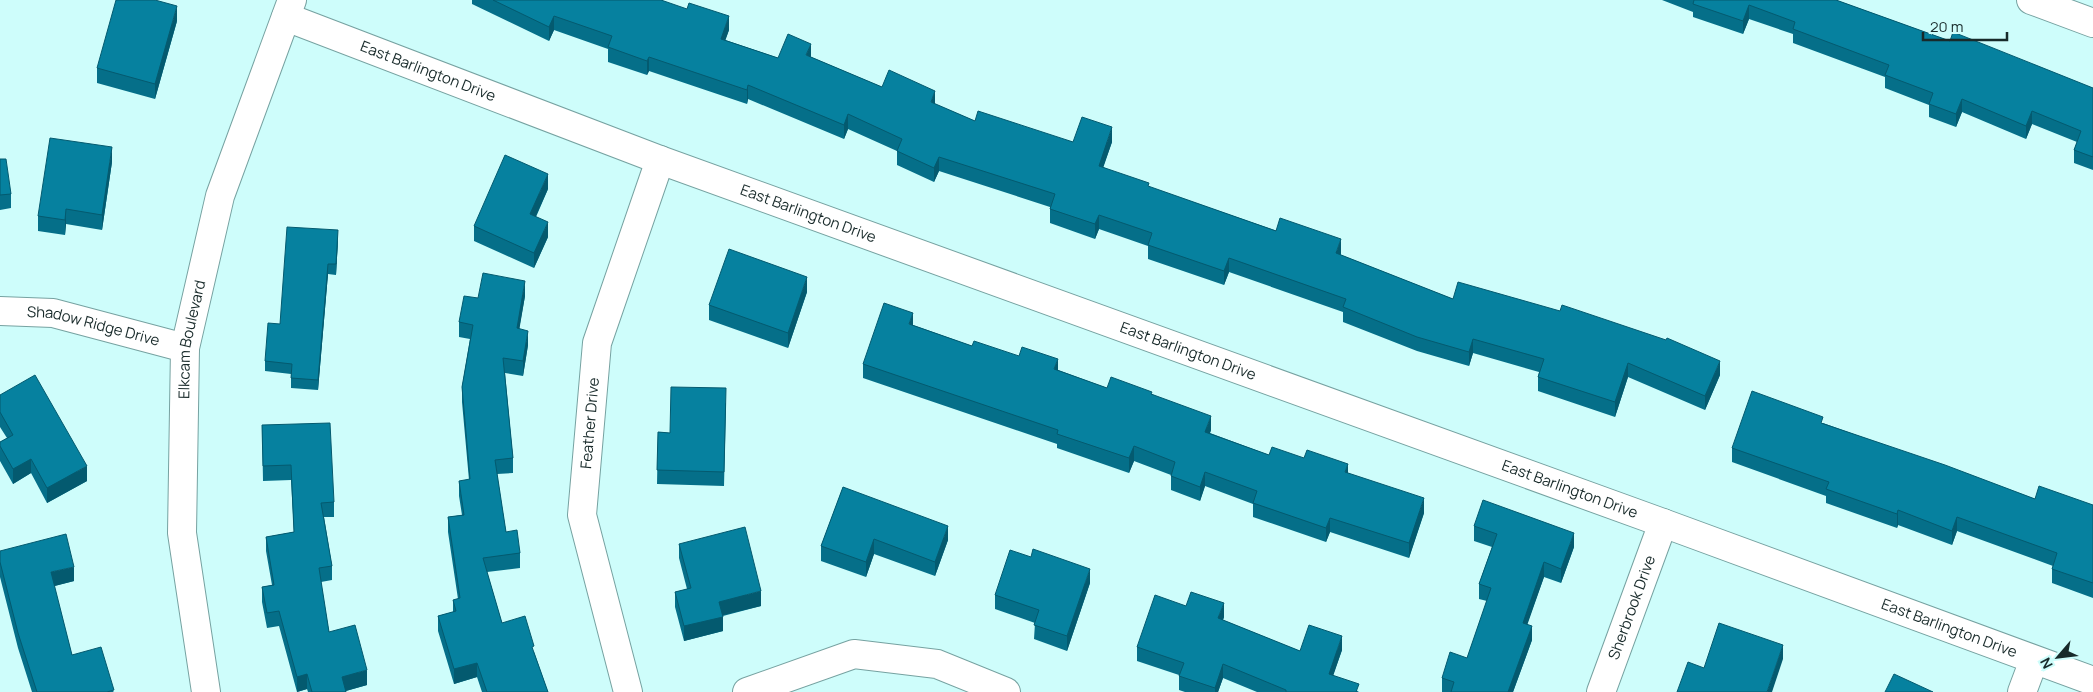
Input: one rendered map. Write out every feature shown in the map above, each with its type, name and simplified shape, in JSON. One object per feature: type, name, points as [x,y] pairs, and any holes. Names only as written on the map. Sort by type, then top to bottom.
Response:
[{"type":"street","points":[[2030,0],[2093,23]]},
{"type":"street","name":"East Barlington Drive","points":[[289,9],[660,160],[1663,523],[2093,681]]},
{"type":"street","name":"Elkcam Boulevard","points":[[206,692],[182,533],[184,348],[220,196],[289,9]]},
{"type":"street","name":"Feather Drive","points":[[628,692],[582,515],[597,343],[660,160]]},
{"type":"street","name":"Shadow Ridge Drive","points":[[0,311],[53,314],[184,348]]},
{"type":"street","name":"Sherbrook Drive","points":[[1601,692],[1663,523]]},
{"type":"street","points":[[747,692],[854,654],[937,664],[1006,692]]},
{"type":"street","points":[[2022,692],[2034,660]]},
{"type":"building","points":[[116,0],[155,0],[177,6],[155,84],[97,68]]},
{"type":"building","points":[[493,0],[661,0],[687,9],[689,3],[729,16],[721,39],[778,58],[788,34],[811,44],[806,55],[882,87],[889,70],[935,91],[931,102],[975,121],[978,111],[1073,142],[1082,117],[1112,127],[1099,166],[1149,183],[1148,186],[1276,231],[1280,218],[1341,239],[1336,253],[1453,299],[1458,282],[1560,311],[1562,305],[1666,340],[1667,338],[1720,361],[1705,396],[1628,363],[1615,402],[1538,377],[1544,359],[1473,339],[1469,352],[1417,337],[1343,307],[1346,299],[1229,258],[1224,271],[1148,245],[1152,233],[1099,215],[1095,224],[1050,209],[1055,194],[939,157],[934,168],[897,151],[902,139],[848,114],[844,125],[748,85],[747,90],[649,57],[647,61],[608,47],[612,36],[554,16],[549,27]]},
{"type":"building","points":[[1694,0],[1836,0],[1950,41],[1953,32],[2093,88],[2093,157],[2074,150],[2081,131],[2032,111],[2026,126],[1962,99],[1956,114],[1929,104],[1933,93],[1885,75],[1889,65],[1793,29],[1795,22],[1749,5],[1743,21],[1693,4]]},
{"type":"building","points":[[50,138],[112,147],[102,215],[66,209],[65,220],[38,216]]},
{"type":"building","points":[[505,155],[548,174],[530,214],[548,222],[534,253],[474,226]]},
{"type":"building","points":[[0,159],[6,159],[11,194],[0,195]]},
{"type":"building","points":[[287,227],[338,230],[336,264],[328,264],[318,380],[291,378],[292,364],[265,361],[268,323],[280,324]]},
{"type":"building","points":[[729,249],[807,277],[788,333],[709,305]]},
{"type":"building","points":[[483,273],[525,281],[517,328],[528,331],[523,361],[503,358],[513,458],[495,460],[506,532],[517,530],[520,553],[483,558],[502,623],[525,616],[534,646],[532,647],[548,692],[487,692],[477,663],[454,669],[438,616],[456,611],[453,600],[460,598],[448,517],[464,515],[459,481],[470,479],[462,387],[473,325],[459,322],[464,296],[478,298]]},
{"type":"building","points":[[884,303],[913,313],[909,324],[972,346],[974,341],[1019,356],[1022,347],[1058,359],[1054,369],[1107,388],[1111,377],[1152,392],[1151,394],[1211,416],[1205,432],[1269,455],[1272,447],[1304,458],[1307,450],[1348,464],[1345,472],[1424,498],[1409,543],[1330,518],[1326,528],[1253,503],[1257,491],[1205,472],[1200,487],[1171,476],[1175,462],[1134,446],[1129,458],[1057,434],[1058,430],[863,364]]},
{"type":"building","points":[[35,375],[87,466],[47,488],[31,459],[13,469],[0,446],[0,442],[13,435],[0,412],[0,395]]},
{"type":"building","points":[[671,387],[726,388],[724,472],[657,470],[658,432],[670,433]]},
{"type":"building","points":[[1752,391],[1823,417],[1821,423],[1945,465],[2035,499],[2039,486],[2093,505],[2093,583],[2052,569],[2057,553],[1957,517],[1952,531],[1898,510],[1897,514],[1826,489],[1829,482],[1732,448]]},
{"type":"building","points":[[330,423],[334,502],[321,503],[332,566],[319,568],[329,632],[355,625],[367,670],[342,677],[346,692],[312,692],[307,674],[297,677],[279,611],[267,613],[262,587],[274,585],[266,537],[294,532],[291,465],[263,466],[262,425]]},
{"type":"building","points":[[843,487],[948,526],[935,562],[874,539],[866,562],[821,546]]},
{"type":"building","points":[[1483,500],[1574,533],[1561,569],[1544,562],[1523,623],[1532,626],[1508,692],[1451,692],[1454,682],[1442,678],[1450,652],[1467,658],[1491,588],[1479,584],[1497,534],[1474,526]]},
{"type":"building","points":[[745,527],[761,591],[719,602],[723,617],[684,626],[675,592],[691,588],[679,544]]},
{"type":"building","points":[[66,534],[74,567],[51,572],[72,655],[101,647],[114,690],[107,692],[37,692],[18,633],[0,562],[0,551]]},
{"type":"building","points":[[1033,549],[1090,569],[1067,636],[1034,625],[1039,610],[995,595],[1010,550],[1031,557]]},
{"type":"building","points":[[1191,592],[1224,603],[1218,618],[1300,651],[1309,625],[1342,636],[1329,674],[1359,684],[1356,692],[1286,692],[1286,690],[1223,664],[1215,688],[1179,676],[1184,663],[1137,647],[1155,595],[1186,606]]},
{"type":"building","points":[[1719,623],[1783,645],[1767,692],[1677,692],[1688,662],[1704,668]]},
{"type":"building","points":[[1894,674],[1933,692],[1885,692]]}]
